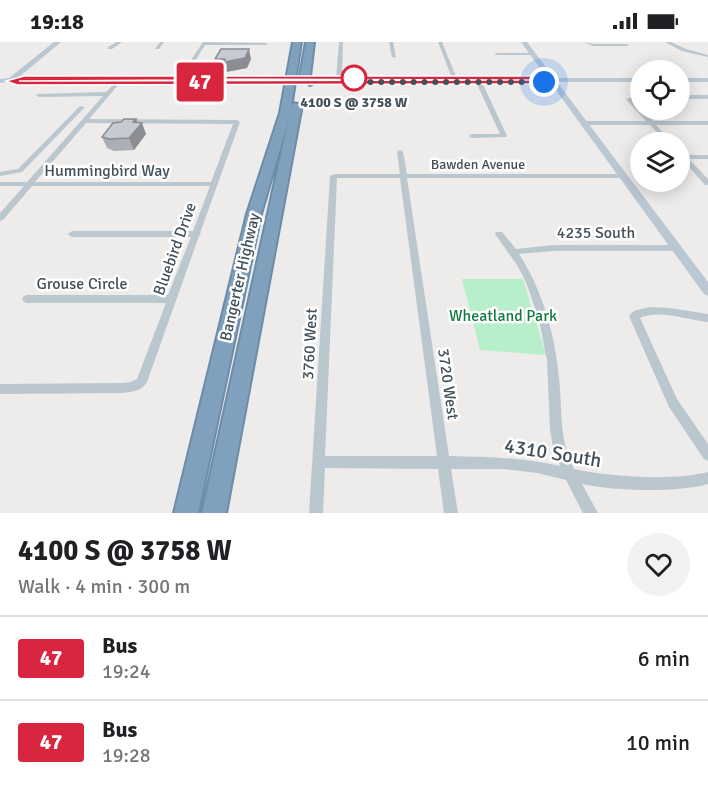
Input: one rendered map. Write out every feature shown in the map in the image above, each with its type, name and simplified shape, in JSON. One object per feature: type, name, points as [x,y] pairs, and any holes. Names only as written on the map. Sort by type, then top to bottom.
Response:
[{"type":"highway","name":"Bangerter Highway","points":[[296,80],[297,42]]},
{"type":"highway","name":"Bangerter Highway","points":[[214,513],[271,235],[296,80],[305,42]]},
{"type":"highway","points":[[271,235],[268,212],[279,158],[271,130],[296,80],[310,42]]},
{"type":"highway","name":"Bangerter Highway","points":[[186,513],[254,214],[275,143]]},
{"type":"main road","points":[[0,88],[58,42]]},
{"type":"main road","points":[[524,42],[708,291]]},
{"type":"main road","points":[[68,83],[210,76],[381,85],[398,82],[491,78]]},
{"type":"main road","points":[[0,81],[24,78],[296,80]]},
{"type":"main road","points":[[9,81],[17,83],[117,83],[339,78],[630,80]]},
{"type":"main road","points":[[398,82],[544,82],[552,80]]},
{"type":"main road","points":[[690,80],[708,80]]},
{"type":"street","points":[[110,48],[120,42]]},
{"type":"street","points":[[157,48],[162,42]]},
{"type":"street","points":[[339,78],[341,42]]},
{"type":"street","points":[[391,42],[394,57]]},
{"type":"street","points":[[440,42],[455,78]]},
{"type":"street","points":[[667,42],[689,53],[708,56]]},
{"type":"street","points":[[182,78],[204,43],[266,44]]},
{"type":"street","points":[[587,43],[628,45]]},
{"type":"street","points":[[497,54],[533,54]]},
{"type":"street","points":[[472,136],[504,136],[479,82]]},
{"type":"street","points":[[0,219],[117,83]]},
{"type":"street","points":[[39,95],[107,94]]},
{"type":"street","points":[[690,97],[708,97]]},
{"type":"street","points":[[0,174],[16,173],[81,106]]},
{"type":"street","points":[[648,120],[660,132]]},
{"type":"street","points":[[67,122],[83,122]]},
{"type":"street","name":"Bluebird Drive","points":[[0,388],[122,388],[137,385],[145,374],[237,122],[83,122]]},
{"type":"street","points":[[584,123],[708,123]]},
{"type":"street","name":"3720 West","points":[[400,152],[451,513]]},
{"type":"street","points":[[690,156],[708,157]]},
{"type":"street","points":[[690,164],[708,183]]},
{"type":"street","name":"Bawden Avenue","points":[[334,176],[623,176]]},
{"type":"street","name":"3760 West","points":[[316,513],[334,176]]},
{"type":"street","name":"Hummingbird Way","points":[[0,184],[215,184]]},
{"type":"street","points":[[72,234],[197,234]]},
{"type":"street","points":[[499,234],[515,252],[528,279],[549,340],[554,375],[556,435],[570,476],[591,513]]},
{"type":"street","name":"4235 South","points":[[515,252],[554,248],[676,248]]},
{"type":"street","name":"Grouse Circle","points":[[27,299],[172,299]]},
{"type":"street","points":[[708,318],[662,312],[641,312],[634,316],[673,403],[708,455]]},
{"type":"street","name":"4310 South","points":[[319,462],[504,463],[537,467],[590,479],[642,483],[694,482],[708,478]]},
{"type":"green space","name":"Wheatland Park","points":[[462,279],[523,279],[546,355],[480,350]]},
{"type":"building","points":[[221,49],[249,49],[245,58],[224,62],[225,59],[215,59]]},
{"type":"building","points":[[180,78],[189,85],[204,82],[205,88],[188,92]]},
{"type":"building","points":[[124,119],[136,119],[133,122],[142,123],[129,138],[102,137],[113,123]]},
{"type":"bus line","name":"47","points":[[191,78],[24,78],[9,81],[17,83],[382,83],[544,82],[552,80],[541,78],[211,78]]},
{"type":"place","name":"4100 S @ 3758 W","points":[[354,78]]},
{"type":"route","points":[[354,78],[353,82],[544,82]]}]
